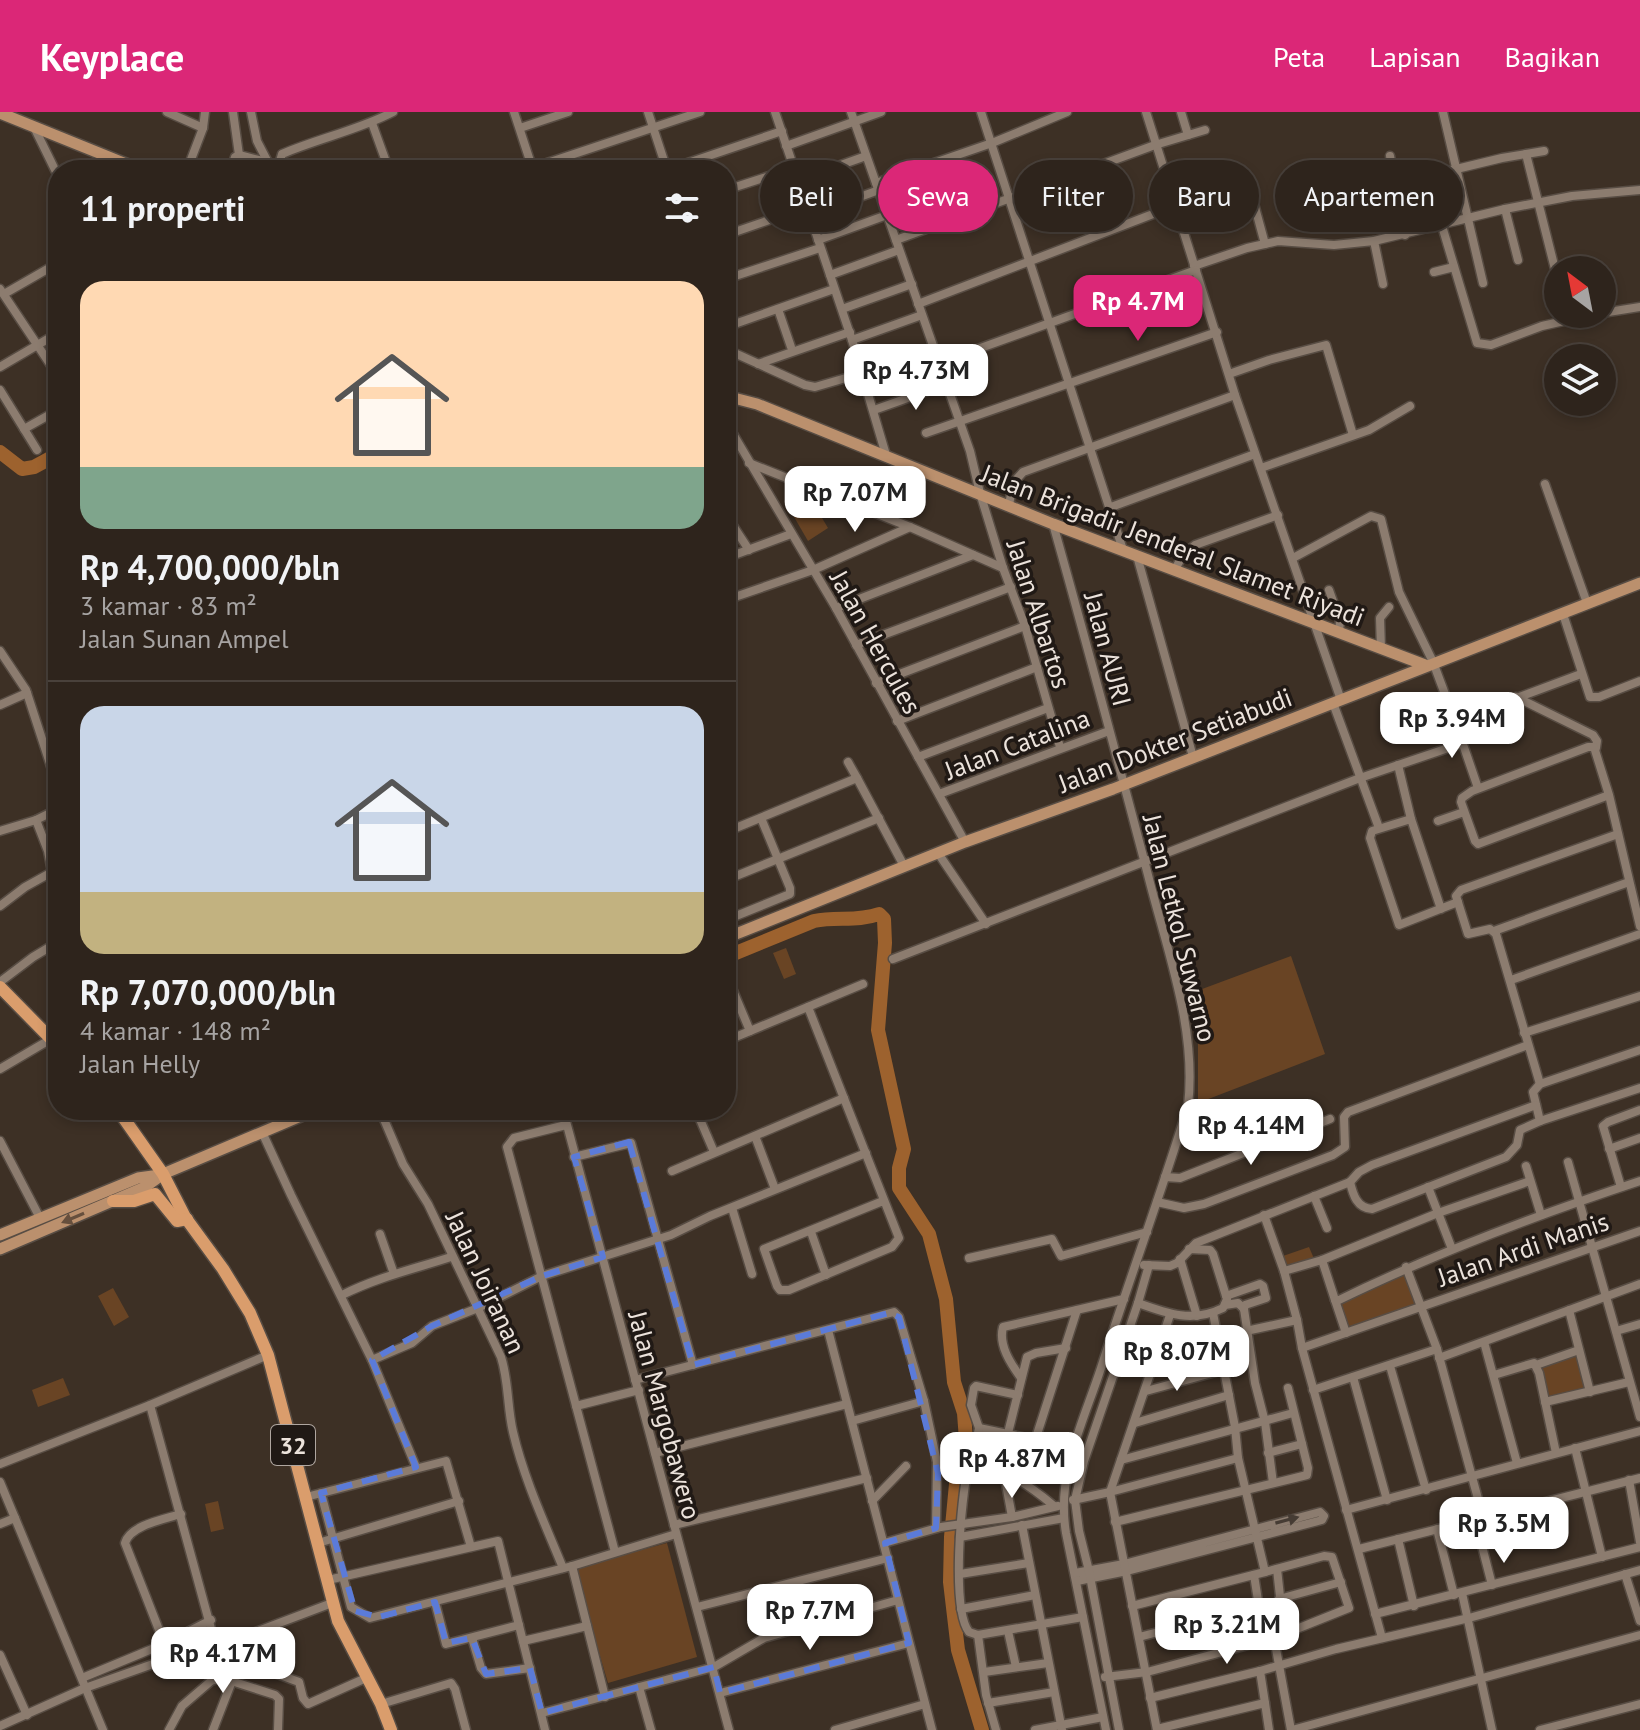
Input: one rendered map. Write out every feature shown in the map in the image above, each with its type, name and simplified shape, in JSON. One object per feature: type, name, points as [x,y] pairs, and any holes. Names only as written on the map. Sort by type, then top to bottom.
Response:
[{"type":"highway","points":[[2,991],[48,1032]]},
{"type":"highway","name":"32","points":[[125,1120],[163,1174],[187,1219],[250,1313],[268,1355],[338,1621],[391,1730]]},
{"type":"highway","points":[[113,1201],[134,1201],[155,1194],[177,1221],[187,1219]]},
{"type":"main road","points":[[0,113],[116,160]]},
{"type":"main road","name":"Jalan Brigadir Jenderal Slamet Riyadi","points":[[736,399],[757,404],[1316,626],[1429,664]]},
{"type":"main road","name":"Jalan Dokter Setiabudi","points":[[736,934],[965,842],[1124,784],[1640,583]]},
{"type":"main road","points":[[0,1249],[145,1187],[163,1174],[262,1132],[283,1120]]},
{"type":"main road","points":[[0,1235],[138,1178],[163,1174]]},
{"type":"main road","points":[[14,1229],[16,1243]]},
{"type":"street","points":[[167,112],[203,128]]},
{"type":"street","points":[[191,160],[203,128],[205,112]]},
{"type":"street","points":[[233,112],[239,155]]},
{"type":"street","points":[[251,112],[257,141],[267,160]]},
{"type":"street","points":[[280,160],[282,154],[372,123],[393,112]]},
{"type":"street","points":[[514,112],[530,160]]},
{"type":"street","points":[[520,128],[568,112]]},
{"type":"street","points":[[648,112],[664,160]]},
{"type":"street","points":[[560,160],[700,112]]},
{"type":"street","points":[[775,112],[791,160]]},
{"type":"street","name":"Jalan Albartos","points":[[851,112],[878,186]]},
{"type":"street","points":[[786,146],[881,112]]},
{"type":"street","points":[[981,112],[1123,550]]},
{"type":"street","points":[[947,160],[1067,112]]},
{"type":"street","points":[[1146,112],[1160,160]]},
{"type":"street","points":[[1181,112],[1188,135]]},
{"type":"street","points":[[1443,112],[1453,160]]},
{"type":"street","points":[[372,123],[385,160]]},
{"type":"street","points":[[34,127],[50,160]]},
{"type":"street","points":[[830,275],[1009,199],[1155,145],[1205,130]]},
{"type":"street","points":[[696,160],[782,131]]},
{"type":"street","points":[[1463,166],[1544,151]]},
{"type":"street","points":[[1526,154],[1552,256]]},
{"type":"street","points":[[239,155],[253,160]]},
{"type":"street","points":[[234,160],[239,155]]},
{"type":"street","points":[[855,160],[866,156]]},
{"type":"street","points":[[1390,156],[1405,235]]},
{"type":"street","points":[[736,187],[760,179]]},
{"type":"street","points":[[862,192],[878,186]]},
{"type":"street","points":[[1463,219],[1572,196],[1640,190]]},
{"type":"street","points":[[1463,201],[1483,283]]},
{"type":"street","points":[[1505,209],[1518,260]]},
{"type":"street","points":[[918,304],[1149,216]]},
{"type":"street","points":[[736,275],[878,219]]},
{"type":"street","points":[[1259,222],[1265,244]]},
{"type":"street","points":[[736,232],[760,225]]},
{"type":"street","points":[[815,232],[851,336],[886,455]]},
{"type":"street","name":"Jalan Albartos","points":[[893,232],[970,451],[980,493],[1025,626],[1060,747]]},
{"type":"street","points":[[1183,232],[1235,395],[1316,626],[1360,778],[1379,828]]},
{"type":"street","points":[[939,363],[1265,244],[1288,241],[1334,245],[1417,232]]},
{"type":"street","points":[[1444,232],[1475,341],[1481,345],[1491,345],[1544,326]]},
{"type":"street","points":[[1374,241],[1383,284]]},
{"type":"street","points":[[1434,272],[1454,267]]},
{"type":"street","points":[[48,268],[2,291],[48,361]]},
{"type":"street","points":[[842,309],[912,284]]},
{"type":"street","points":[[736,324],[834,289]]},
{"type":"street","points":[[1616,311],[1640,307]]},
{"type":"street","points":[[778,309],[791,347]]},
{"type":"street","points":[[758,365],[922,315]]},
{"type":"street","points":[[926,433],[1217,332]]},
{"type":"street","points":[[0,367],[48,338]]},
{"type":"street","points":[[1229,374],[1326,345],[1353,435]]},
{"type":"street","points":[[736,354],[810,387],[818,387],[935,352]]},
{"type":"street","points":[[874,410],[947,384]]},
{"type":"street","points":[[0,390],[37,450]]},
{"type":"street","points":[[1009,505],[1018,474],[1235,395]]},
{"type":"street","points":[[1261,468],[1369,430],[1410,406]]},
{"type":"street","points":[[24,429],[48,416]]},
{"type":"street","name":"Jalan Hercules","points":[[736,441],[836,608],[965,842]]},
{"type":"street","points":[[1111,507],[1255,454]]},
{"type":"street","points":[[748,463],[910,527],[1003,568]]},
{"type":"street","points":[[760,467],[760,483]]},
{"type":"street","points":[[1545,484],[1587,603]]},
{"type":"street","points":[[1174,571],[1183,555],[1195,545],[1278,515]]},
{"type":"street","points":[[1293,558],[1371,516],[1378,517],[1385,531],[1399,592],[1455,721],[1478,788]]},
{"type":"street","name":"Jalan AURI","points":[[1053,524],[1124,784]]},
{"type":"street","points":[[736,597],[813,570],[910,527]]},
{"type":"street","points":[[736,530],[749,550]]},
{"type":"street","points":[[736,555],[791,534]]},
{"type":"street","points":[[836,608],[974,555]]},
{"type":"street","points":[[1137,556],[1193,757]]},
{"type":"street","points":[[856,645],[1011,587]]},
{"type":"street","points":[[1329,590],[1340,621],[1339,633]]},
{"type":"street","points":[[1381,649],[1380,618],[1389,607]]},
{"type":"street","points":[[1563,614],[1587,694],[1592,698],[1640,681]]},
{"type":"street","points":[[876,683],[1025,626]]},
{"type":"street","points":[[0,651],[3,662],[27,693],[48,757]]},
{"type":"street","points":[[897,721],[1037,667]]},
{"type":"street","points":[[1455,721],[1581,674]]},
{"type":"street","points":[[0,705],[27,693]]},
{"type":"street","points":[[1516,697],[1593,735],[1597,741],[1596,748],[1640,926]]},
{"type":"street","points":[[918,757],[1048,708]]},
{"type":"street","name":"Jalan Catalina","points":[[939,794],[1109,731]]},
{"type":"street","points":[[893,959],[1360,778],[1463,743]]},
{"type":"street","points":[[1596,748],[1588,747],[1478,788],[1462,798],[1464,812],[1478,844],[1609,795]]},
{"type":"street","points":[[848,762],[904,866]]},
{"type":"street","points":[[1398,765],[1411,819],[1441,909]]},
{"type":"street","points":[[736,828],[857,778]]},
{"type":"street","name":"Jalan Letkol Suwarno","points":[[1106,1730],[1060,1504],[1072,1453],[1188,1106],[1191,1054],[1124,784]]},
{"type":"street","points":[[1438,821],[1464,812]]},
{"type":"street","points":[[0,831],[48,814]]},
{"type":"street","points":[[736,916],[790,894],[761,818]]},
{"type":"street","points":[[736,876],[879,818]]},
{"type":"street","points":[[1411,819],[1372,831],[1370,838],[1399,925],[1458,902]]},
{"type":"street","points":[[36,820],[48,851]]},
{"type":"street","points":[[1618,834],[1461,890],[1456,896],[1468,934],[1494,931],[1629,882]]},
{"type":"street","points":[[938,853],[986,924]]},
{"type":"street","points":[[0,906],[48,874]]},
{"type":"street","points":[[1494,931],[1540,1084]]},
{"type":"street","points":[[1511,980],[1640,934]]},
{"type":"street","points":[[2,991],[33,957],[48,948]]},
{"type":"street","points":[[736,1037],[863,984]]},
{"type":"street","points":[[1524,1033],[1640,996]]},
{"type":"street","points":[[736,998],[750,1031]]},
{"type":"street","points":[[808,1007],[899,1238],[897,1243],[826,1275],[789,1290],[780,1290],[764,1249],[883,1201]]},
{"type":"street","points":[[0,1069],[48,1041]]},
{"type":"street","points":[[1157,1202],[1184,1208],[1204,1204],[1333,1155],[1344,1149],[1347,1143],[1344,1117],[1348,1112],[1528,1045]]},
{"type":"street","points":[[1540,1121],[1533,1092],[1540,1084],[1640,1050]]},
{"type":"street","points":[[1350,1182],[1355,1199],[1360,1205],[1372,1209],[1506,1157],[1517,1145],[1520,1130],[1640,1088]]},
{"type":"street","points":[[672,1171],[844,1098]]},
{"type":"street","points":[[1135,1265],[1170,1266],[1196,1243],[1350,1182],[1359,1172],[1372,1165],[1536,1105]]},
{"type":"street","points":[[1621,1187],[1604,1124],[1640,1110]]},
{"type":"street","points":[[1165,1177],[1180,1178],[1330,1119]]},
{"type":"street","name":"Jalan Joiranan","points":[[384,1120],[403,1164],[423,1194],[501,1357],[508,1380],[514,1436],[527,1478],[568,1567],[605,1697]]},
{"type":"street","name":"Jalan Margobawero","points":[[565,1120],[729,1730]]},
{"type":"street","points":[[700,1120],[714,1152]]},
{"type":"street","points":[[566,1125],[514,1138],[507,1144],[615,1552]]},
{"type":"street","points":[[262,1132],[372,1360],[416,1467]]},
{"type":"street","points":[[755,1136],[775,1189]]},
{"type":"street","points":[[1609,1149],[1640,1138]]},
{"type":"street","points":[[0,1141],[40,1218]]},
{"type":"street","points":[[574,1157],[631,1143],[693,1365]]},
{"type":"street","points":[[372,1360],[413,1342],[431,1327],[542,1276],[658,1239],[866,1153]]},
{"type":"street","points":[[1568,1162],[1640,1417]]},
{"type":"street","points":[[1526,1166],[1541,1215]]},
{"type":"street","points":[[1284,1271],[1322,1260],[1438,1213],[1530,1181]]},
{"type":"street","points":[[1335,1300],[1452,1249],[1580,1200],[1640,1181]]},
{"type":"street","points":[[1428,1187],[1452,1249]]},
{"type":"street","points":[[1314,1196],[1327,1228]]},
{"type":"street","points":[[732,1208],[752,1274]]},
{"type":"street","points":[[1264,1215],[1284,1271],[1313,1390],[1382,1638]]},
{"type":"street","name":"Jalan Ardi Manis","points":[[1302,1348],[1640,1231]]},
{"type":"street","points":[[811,1232],[826,1275]]},
{"type":"street","points":[[969,1258],[1050,1239],[1054,1240],[1061,1256],[1147,1232]]},
{"type":"street","points":[[380,1234],[394,1274]]},
{"type":"street","points":[[1189,1249],[1210,1250],[1213,1254],[1225,1301]]},
{"type":"street","points":[[342,1295],[373,1280],[451,1257]]},
{"type":"street","points":[[1180,1259],[1197,1316]]},
{"type":"street","points":[[1322,1260],[1346,1333]]},
{"type":"street","points":[[1119,1730],[1075,1500],[1084,1461],[1149,1265]]},
{"type":"street","points":[[1406,1267],[1438,1354],[1470,1476],[1492,1585]]},
{"type":"street","points":[[1138,1303],[1170,1315],[1197,1316],[1213,1313],[1225,1301],[1260,1284],[1263,1286],[1266,1298],[1245,1305],[1244,1309],[1273,1483]]},
{"type":"street","points":[[1313,1390],[1484,1342],[1640,1284]]},
{"type":"street","points":[[1021,1378],[1009,1360],[1002,1340],[1003,1327],[1124,1299]]},
{"type":"street","points":[[1225,1301],[1238,1303],[1244,1309]]},
{"type":"street","points":[[1022,1481],[1077,1310]]},
{"type":"street","points":[[1569,1310],[1590,1392]]},
{"type":"street","points":[[635,1380],[889,1313],[897,1314],[924,1401],[937,1462],[938,1528]]},
{"type":"street","points":[[1213,1313],[1238,1458],[1265,1572]]},
{"type":"street","points":[[1170,1315],[1110,1492],[1157,1730],[1265,1703]]},
{"type":"street","points":[[1246,1331],[1297,1320]]},
{"type":"street","points":[[1616,1331],[1640,1324]]},
{"type":"street","points":[[828,1330],[932,1730]]},
{"type":"street","points":[[1484,1342],[1517,1463]]},
{"type":"street","points":[[1156,1357],[1218,1343]]},
{"type":"street","points":[[1008,1433],[1024,1362],[1031,1354],[1066,1348]]},
{"type":"street","points":[[1494,1375],[1579,1350]]},
{"type":"street","points":[[0,1464],[268,1355]]},
{"type":"street","points":[[1536,1365],[1556,1453]]},
{"type":"street","points":[[1390,1366],[1426,1490]]},
{"type":"street","points":[[1146,1391],[1223,1370]]},
{"type":"street","points":[[1353,1377],[1387,1500]]},
{"type":"street","points":[[1545,1402],[1629,1382]]},
{"type":"street","points":[[1018,1395],[974,1388],[971,1405],[979,1428],[967,1472],[958,1525],[961,1609],[966,1630],[978,1635],[1083,1617]]},
{"type":"street","points":[[1115,1522],[1309,1473],[1288,1388]]},
{"type":"street","points":[[576,1406],[639,1390]]},
{"type":"street","points":[[1135,1423],[1229,1395]]},
{"type":"street","points":[[852,1421],[924,1401]]},
{"type":"street","points":[[655,1453],[847,1404]]},
{"type":"street","points":[[150,1405],[216,1647],[234,1658],[299,1682],[308,1704],[366,1678]]},
{"type":"street","points":[[1121,1460],[1293,1413]]},
{"type":"street","points":[[979,1428],[1036,1440]]},
{"type":"street","points":[[1346,1510],[1640,1431]]},
{"type":"street","points":[[1268,1453],[1302,1444]]},
{"type":"street","points":[[1575,1448],[1588,1490],[1602,1557]]},
{"type":"street","points":[[884,1543],[938,1528],[1012,1517],[1238,1458]]},
{"type":"street","points":[[306,1497],[446,1461],[471,1547]]},
{"type":"street","points":[[872,1501],[906,1466]]},
{"type":"street","points":[[971,1466],[1004,1473],[1060,1504]]},
{"type":"street","points":[[1004,1473],[1012,1517]]},
{"type":"street","points":[[321,1493],[351,1607],[370,1618],[568,1567],[675,1530],[867,1478]]},
{"type":"street","points":[[1359,1549],[1640,1478]]},
{"type":"street","points":[[1375,1614],[1640,1545],[1629,1480]]},
{"type":"street","points":[[0,1482],[103,1730]]},
{"type":"street","points":[[318,1543],[459,1501]]},
{"type":"street","points":[[1512,1509],[1521,1541]]},
{"type":"street","points":[[1076,1577],[1126,1568],[1320,1512],[1324,1516],[1322,1520],[1255,1532]]},
{"type":"street","points":[[170,1658],[125,1543],[134,1531],[181,1514]]},
{"type":"street","points":[[0,1524],[15,1518]]},
{"type":"street","points":[[960,1537],[1064,1518]]},
{"type":"street","points":[[1022,1525],[1061,1728]]},
{"type":"street","points":[[1437,1529],[1469,1618],[1492,1730]]},
{"type":"street","points":[[1398,1539],[1414,1606]]},
{"type":"street","points":[[328,1580],[496,1540],[499,1542],[543,1721],[605,1697],[714,1667],[764,1638],[898,1600]]},
{"type":"street","points":[[1096,1679],[1147,1672],[1269,1638],[1348,1610],[1331,1556],[1132,1606]]},
{"type":"street","points":[[697,1607],[888,1558]]},
{"type":"street","points":[[960,1574],[1029,1563]]},
{"type":"street","points":[[1277,1569],[1284,1633]]},
{"type":"street","points":[[1150,1698],[1469,1618],[1640,1570]]},
{"type":"street","points":[[1625,1574],[1640,1621]]},
{"type":"street","points":[[1254,1575],[1258,1606],[1281,1666],[1291,1730],[1640,1635]]},
{"type":"street","points":[[1279,1599],[1341,1582]]},
{"type":"street","points":[[961,1609],[1035,1595]]},
{"type":"street","points":[[435,1602],[446,1644],[519,1625]]},
{"type":"street","points":[[0,1726],[85,1688],[170,1658],[216,1647],[332,1603]]},
{"type":"street","points":[[1139,1637],[1258,1606]]},
{"type":"street","points":[[82,1678],[164,1644],[211,1620]]},
{"type":"street","points":[[523,1641],[587,1626]]},
{"type":"street","points":[[1008,1631],[1016,1667]]},
{"type":"street","points":[[978,1635],[988,1703],[996,1730]]},
{"type":"street","points":[[472,1638],[481,1668],[486,1674],[530,1668]]},
{"type":"street","points":[[720,1693],[909,1643]]},
{"type":"street","points":[[0,1655],[27,1715]]},
{"type":"street","points":[[984,1672],[1048,1663]]},
{"type":"street","points":[[1260,1671],[1267,1730]]},
{"type":"street","points":[[169,1730],[182,1706],[204,1685],[222,1678],[269,1691],[279,1699],[278,1730]]},
{"type":"street","points":[[213,1730],[232,1681]]},
{"type":"street","points":[[381,1704],[451,1683],[466,1730]]},
{"type":"street","points":[[639,1687],[651,1730]]},
{"type":"street","points":[[988,1703],[1054,1692]]},
{"type":"street","points":[[835,1730],[925,1704]]},
{"type":"street","points":[[1540,1730],[1640,1704]]},
{"type":"street","points":[[1035,1730],[1061,1728],[1103,1717]]},
{"type":"highlighted area","points":[[629,1142],[693,1365],[889,1313],[899,1317],[938,1473],[936,1528],[885,1543],[909,1643],[720,1693],[714,1667],[542,1713],[530,1668],[486,1674],[472,1638],[446,1643],[435,1602],[379,1617],[355,1611],[321,1493],[416,1467],[372,1360],[432,1326],[542,1276],[603,1257],[574,1157]]},
{"type":"shaded area","points":[[806,491],[828,528],[808,541],[786,503]]},
{"type":"shaded area","points":[[786,948],[796,974],[784,979],[773,953]]},
{"type":"shaded area","points":[[1291,956],[1325,1054],[1198,1103],[1198,1037],[1186,995]]},
{"type":"shaded area","points":[[1309,1247],[1315,1261],[1287,1268],[1283,1256]]},
{"type":"shaded area","points":[[1404,1271],[1415,1304],[1349,1329],[1340,1302]]},
{"type":"shaded area","points":[[113,1288],[129,1317],[114,1326],[98,1296]]},
{"type":"shaded area","points":[[1578,1352],[1588,1389],[1547,1400],[1538,1366]]},
{"type":"shaded area","points":[[63,1378],[70,1395],[38,1407],[32,1390]]},
{"type":"shaded area","points":[[218,1501],[224,1529],[211,1532],[205,1504]]},
{"type":"shaded area","points":[[667,1543],[697,1657],[608,1683],[574,1568]]},
{"type":"waterway","points":[[0,452],[22,469],[48,459]]},
{"type":"waterway","points":[[736,953],[814,921],[879,914],[884,919],[878,1030],[904,1149],[899,1168],[899,1188],[929,1234],[946,1299],[954,1382],[964,1413],[966,1440],[958,1463],[950,1582],[958,1650],[982,1730]]}]
